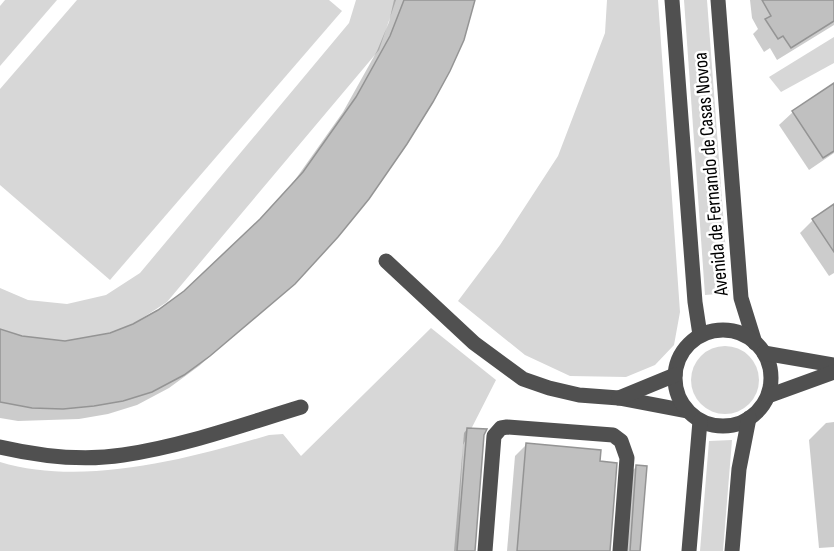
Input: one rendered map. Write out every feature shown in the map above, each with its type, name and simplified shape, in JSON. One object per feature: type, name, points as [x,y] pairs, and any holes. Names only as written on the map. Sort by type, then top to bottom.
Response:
[{"type":"street","name":"Avenida de Fernando de Casas Novoa","points":[[672,0],[695,302],[700,335]]},
{"type":"street","name":"Avenida de Fernando de Casas Novoa","points":[[718,0],[741,298],[760,348]]},
{"type":"street","points":[[386,261],[474,342],[523,379],[579,395],[619,398],[687,411]]},
{"type":"street","points":[[760,348],[769,367],[771,382],[768,396],[760,409],[738,424],[725,426],[700,421],[687,411],[678,394],[675,375],[678,359],[687,345],[700,335],[729,330],[743,335],[760,348],[834,366]]},
{"type":"street","points":[[768,396],[834,372]]},
{"type":"street","points":[[619,398],[675,375]]},
{"type":"street","points":[[0,447],[46,455],[90,457],[122,455],[167,446],[301,407]]},
{"type":"street","points":[[732,551],[738,469],[749,418]]},
{"type":"street","points":[[689,551],[700,421]]},
{"type":"street","points":[[485,551],[494,436],[501,428],[507,427],[613,435],[621,441],[627,458],[620,551]]},
{"type":"shaded area","points":[[5,0],[57,0],[0,66],[0,6]]},
{"type":"shaded area","points":[[77,0],[329,0],[342,11],[110,280],[0,185],[0,89]]},
{"type":"shaded area","points":[[356,0],[396,0],[379,50],[167,302],[124,330],[75,344],[24,341],[0,332],[0,288],[28,300],[67,304],[106,295],[140,273],[349,23]]},
{"type":"shaded area","points":[[607,0],[658,0],[680,312],[674,345],[655,365],[626,377],[570,376],[525,355],[458,301],[500,245],[558,156],[605,33]]},
{"type":"shaded area","points":[[684,0],[707,0],[729,293],[705,295]]},
{"type":"shaded area","points":[[834,37],[834,63],[781,92],[769,77]]},
{"type":"shaded area","points":[[431,328],[496,380],[463,445],[457,551],[0,551],[0,462],[32,469],[66,472],[100,471],[170,461],[269,435],[283,434],[301,456]]},
{"type":"shaded area","points":[[718,346],[732,346],[744,351],[754,361],[759,380],[754,399],[744,409],[732,414],[718,414],[706,409],[696,399],[691,387],[691,373],[696,361],[706,351]]},
{"type":"shaded area","points":[[732,440],[723,551],[700,551],[709,441]]},
{"type":"building","points":[[404,0],[475,0],[464,40],[450,71],[407,144],[369,199],[295,284],[210,356],[184,375],[152,392],[123,401],[63,409],[32,408],[0,402],[0,329],[22,336],[65,341],[110,333],[133,324],[158,310],[184,291],[260,219],[303,172],[356,97],[390,36]]},
{"type":"building","points":[[762,0],[834,0],[834,21],[791,48],[783,36],[778,39],[765,19],[771,16]]},
{"type":"building","points":[[834,83],[834,151],[823,158],[792,111]]},
{"type":"building","points":[[834,204],[834,252],[812,219]]},
{"type":"building","points":[[467,428],[487,429],[484,435],[475,551],[457,551]]},
{"type":"building","points":[[526,443],[601,450],[600,461],[617,463],[610,551],[517,551]]},
{"type":"building","points":[[636,465],[647,466],[640,551],[630,551]]}]
